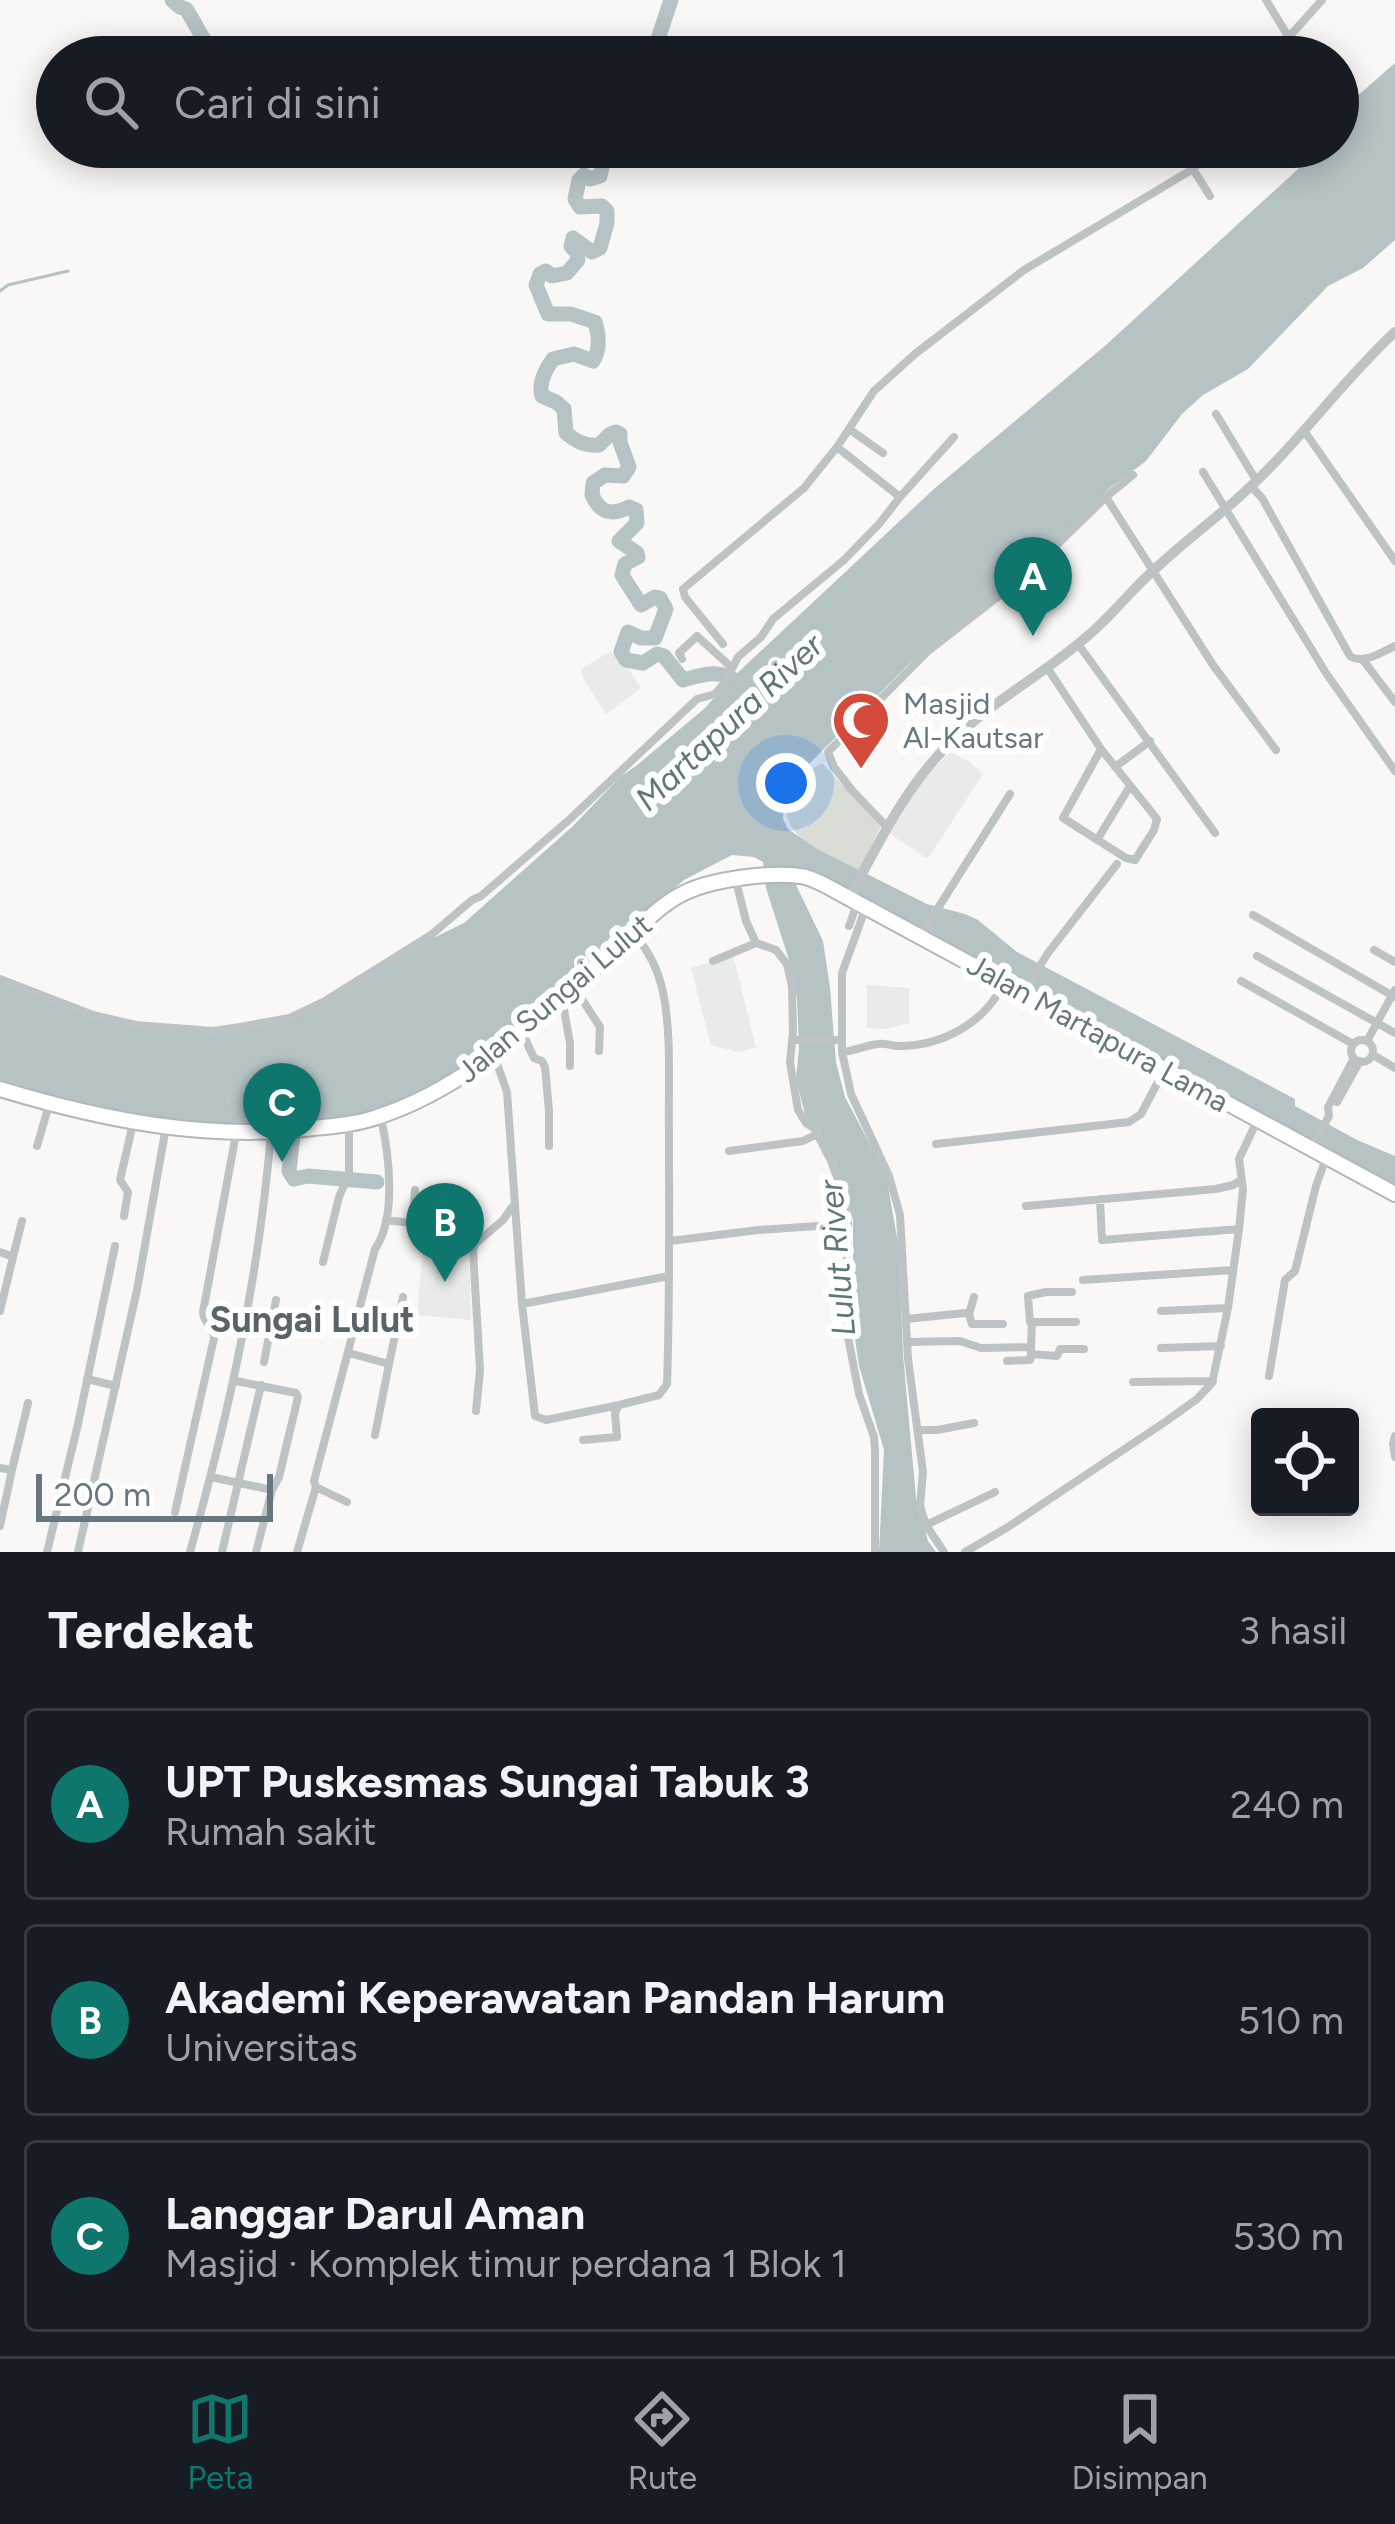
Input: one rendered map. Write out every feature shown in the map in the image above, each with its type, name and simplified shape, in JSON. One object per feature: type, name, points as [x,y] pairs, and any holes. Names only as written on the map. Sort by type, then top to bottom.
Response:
[{"type":"main road","name":"Jalan Martapura Lama","points":[[800,876],[921,935],[1257,1120],[1313,1145],[1326,1157],[1395,1194]]},
{"type":"main road","name":"Jalan Sungai Lulut","points":[[0,1089],[166,1127],[286,1131],[380,1116],[452,1085],[494,1055],[679,896],[735,879],[800,876]]},
{"type":"street","points":[[1266,0],[1288,36],[1322,0]]},
{"type":"street","points":[[738,657],[720,641],[683,589],[796,497],[884,380],[1002,285],[1193,169],[1210,196]]},
{"type":"street","points":[[849,926],[865,868],[886,826],[920,776],[958,734],[1078,644],[1153,570],[1254,483],[1395,332]]},
{"type":"street","points":[[1216,414],[1350,656],[1363,660],[1394,647]]},
{"type":"street","points":[[849,429],[883,453]]},
{"type":"street","points":[[1305,432],[1395,561]]},
{"type":"street","points":[[0,979],[112,1020],[213,1031],[289,1018],[325,1001],[481,896],[697,699],[715,694],[738,657],[773,620],[844,560],[954,437]]},
{"type":"street","points":[[837,447],[900,497]]},
{"type":"street","points":[[1203,472],[1325,673],[1395,771]]},
{"type":"street","points":[[851,790],[828,752],[928,651],[1026,575],[1133,476]]},
{"type":"street","points":[[1106,497],[1213,664],[1276,750]]},
{"type":"street","points":[[682,659],[681,649],[697,636],[728,674]]},
{"type":"street","points":[[1078,644],[1215,832]]},
{"type":"street","points":[[1363,660],[1395,702]]},
{"type":"street","points":[[1048,669],[1101,749],[1157,819],[1135,860],[1063,816],[1101,749]]},
{"type":"street","points":[[1115,766],[1150,742]]},
{"type":"street","points":[[831,767],[886,826]]},
{"type":"street","points":[[1097,840],[1130,786]]},
{"type":"street","points":[[921,935],[1010,794]]},
{"type":"street","points":[[1024,991],[1118,864]]},
{"type":"street","points":[[735,879],[756,943]]},
{"type":"street","points":[[856,901],[842,973],[840,1040],[850,1094],[889,1175],[897,1204],[908,1359],[923,1472],[920,1506],[944,1552]]},
{"type":"street","points":[[1253,916],[1394,994],[1367,1041]]},
{"type":"street","points":[[494,1055],[507,1092],[522,1304],[536,1419],[659,1394],[667,1384],[670,1241],[665,1003],[650,956],[634,934]]},
{"type":"street","points":[[713,961],[756,943],[776,950],[787,964],[794,1040],[790,1062],[798,1110],[817,1135],[844,1197],[848,1337],[859,1394],[874,1437],[875,1552]]},
{"type":"street","points":[[1374,950],[1395,962]]},
{"type":"street","points":[[1257,956],[1395,1033]]},
{"type":"street","points":[[1241,981],[1353,1044]]},
{"type":"street","points":[[842,1052],[872,1044],[923,1042],[964,1029],[991,1004],[1004,982]]},
{"type":"street","points":[[567,992],[600,1028],[599,1051]]},
{"type":"street","points":[[567,992],[570,1066]]},
{"type":"street","points":[[522,1031],[534,1058],[544,1067],[549,1146]]},
{"type":"street","points":[[794,1040],[840,1040]]},
{"type":"street","points":[[1367,1041],[1372,1055],[1366,1061],[1357,1060],[1353,1044],[1367,1041]]},
{"type":"street","points":[[1372,1055],[1395,1068]]},
{"type":"street","points":[[1313,1145],[1357,1060]]},
{"type":"street","points":[[936,1144],[1129,1122],[1142,1114],[1165,1069]]},
{"type":"street","points":[[37,1146],[50,1103]]},
{"type":"street","points":[[298,1552],[375,1249],[384,1235],[388,1162],[380,1116]]},
{"type":"street","points":[[965,1552],[1165,1422],[1213,1381],[1240,1229],[1239,1159],[1257,1120]]},
{"type":"street","points":[[124,1216],[128,1192],[120,1180],[133,1122]]},
{"type":"street","points":[[323,1262],[347,1178],[349,1124]]},
{"type":"street","points":[[78,1552],[137,1290],[166,1127]]},
{"type":"street","points":[[190,1552],[236,1381],[266,1194],[286,1131]]},
{"type":"street","points":[[175,1512],[214,1338],[202,1312],[237,1132]]},
{"type":"street","points":[[729,1151],[817,1135]]},
{"type":"street","points":[[1269,1376],[1285,1280],[1295,1271],[1326,1157]]},
{"type":"street","points":[[1026,1206],[1216,1189],[1241,1180]]},
{"type":"street","points":[[412,1223],[415,1190]]},
{"type":"street","points":[[1100,1198],[1102,1240],[1240,1229]]},
{"type":"street","points":[[476,1411],[480,1370],[473,1247],[514,1203]]},
{"type":"street","points":[[386,1220],[429,1225]]},
{"type":"street","points":[[0,1311],[22,1221]]},
{"type":"street","points":[[670,1241],[848,1224]]},
{"type":"street","points":[[47,1552],[115,1246]]},
{"type":"street","points":[[0,1252],[13,1257]]},
{"type":"street","points":[[1083,1280],[1233,1270]]},
{"type":"street","points":[[522,1304],[669,1276]]},
{"type":"street","points":[[1007,1361],[1030,1360],[1028,1296],[1072,1292]]},
{"type":"street","points":[[375,1436],[403,1298]]},
{"type":"street","points":[[977,1298],[970,1313],[972,1324],[1003,1324]]},
{"type":"street","points":[[264,1362],[276,1300]]},
{"type":"street","points":[[1161,1311],[1228,1308]]},
{"type":"street","points":[[906,1319],[970,1313]]},
{"type":"street","points":[[1030,1324],[1076,1322]]},
{"type":"street","points":[[245,1325],[269,1329]]},
{"type":"street","points":[[908,1342],[960,1341],[980,1348],[1031,1350],[1049,1357],[1057,1356],[1060,1349],[1084,1349]]},
{"type":"street","points":[[1161,1348],[1221,1346]]},
{"type":"street","points":[[349,1353],[388,1364]]},
{"type":"street","points":[[87,1379],[116,1386]]},
{"type":"street","points":[[236,1381],[291,1390],[298,1397],[256,1552]]},
{"type":"street","points":[[1133,1382],[1213,1381]]},
{"type":"street","points":[[222,1552],[261,1385]]},
{"type":"street","points":[[0,1526],[28,1403]]},
{"type":"street","points":[[583,1439],[617,1437],[619,1405]]},
{"type":"street","points":[[919,1430],[974,1424]]},
{"type":"street","points":[[1395,1436],[1395,1456]]},
{"type":"street","points":[[0,1468],[12,1470]]},
{"type":"street","points":[[211,1478],[272,1490]]},
{"type":"street","points":[[316,1487],[346,1502]]},
{"type":"street","points":[[926,1525],[995,1492]]},
{"type":"shaded area","points":[[611,651],[617,661],[623,660],[641,688],[606,714],[581,669]]},
{"type":"shaded area","points":[[950,752],[983,774],[926,858],[887,832],[911,793]]},
{"type":"shaded area","points":[[822,763],[881,826],[859,871],[813,847],[790,825],[789,797]]},
{"type":"shaded area","points":[[733,955],[756,1048],[738,1052],[711,1045],[691,968]]},
{"type":"shaded area","points":[[867,985],[909,988],[909,1023],[867,1028]]},
{"type":"shaded area","points":[[423,1246],[469,1250],[471,1320],[417,1315]]},
{"type":"water","name":"Martapura River","points":[[1395,63],[1395,240],[1363,268],[1328,286],[1248,369],[1203,395],[1146,461],[1110,488],[1025,572],[909,664],[796,777],[784,805],[788,829],[817,849],[927,904],[978,920],[1017,952],[1295,1099],[1295,1106],[1357,1140],[1395,1156],[1395,1184],[796,868],[796,885],[823,941],[836,1062],[845,1097],[886,1175],[899,1249],[916,1498],[928,1541],[936,1552],[879,1552],[884,1450],[859,1366],[853,1325],[853,1220],[835,1161],[818,1128],[806,1118],[796,1079],[797,998],[763,862],[754,857],[732,855],[684,880],[514,1033],[419,1097],[361,1117],[194,1127],[95,1112],[0,1083],[0,981],[137,1028],[211,1033],[286,1020],[464,923],[573,826],[621,776],[705,708],[935,488],[1106,345],[1299,168],[1359,168],[1359,94]]},
{"type":"waterway","points":[[172,0],[186,9],[202,36]]},
{"type":"waterway","points":[[659,36],[671,0]]},
{"type":"waterway","name":"Martapura River","points":[[602,168],[600,176],[590,179],[584,175],[579,180],[575,199],[580,207],[602,206],[607,211],[600,248],[592,252],[573,238],[571,246],[578,260],[567,273],[540,274],[536,285],[548,314],[571,314],[595,322],[597,352],[593,361],[574,354],[553,359],[543,377],[542,396],[564,409],[566,433],[578,441],[599,445],[609,435],[620,434],[629,467],[623,476],[605,475],[593,483],[592,495],[607,511],[636,510],[637,523],[619,541],[638,557],[625,564],[622,575],[641,605],[655,597],[666,609],[655,638],[628,632],[621,652],[626,660],[643,663],[657,654],[683,680],[719,674],[740,684]]},
{"type":"waterway","points":[[0,291],[68,271]]},
{"type":"waterway","points":[[295,1118],[289,1171],[294,1179],[377,1182]]},
{"type":"place","name":"UPT Puskesmas Sungai Tabuk 3","points":[[1033,636]]},
{"type":"place","name":"Masjid Al-Kautsar","points":[[861,771]]},
{"type":"place","name":"Langgar Darul Aman","points":[[282,1162]]},
{"type":"place","name":"Akademi Keperawatan Pandan Harum","points":[[445,1282]]},
{"type":"district","name":"Sungai Lulut","points":[[312,1319]]},
{"type":"water label","name":"Lulut River","points":[[837,1258]]}]
